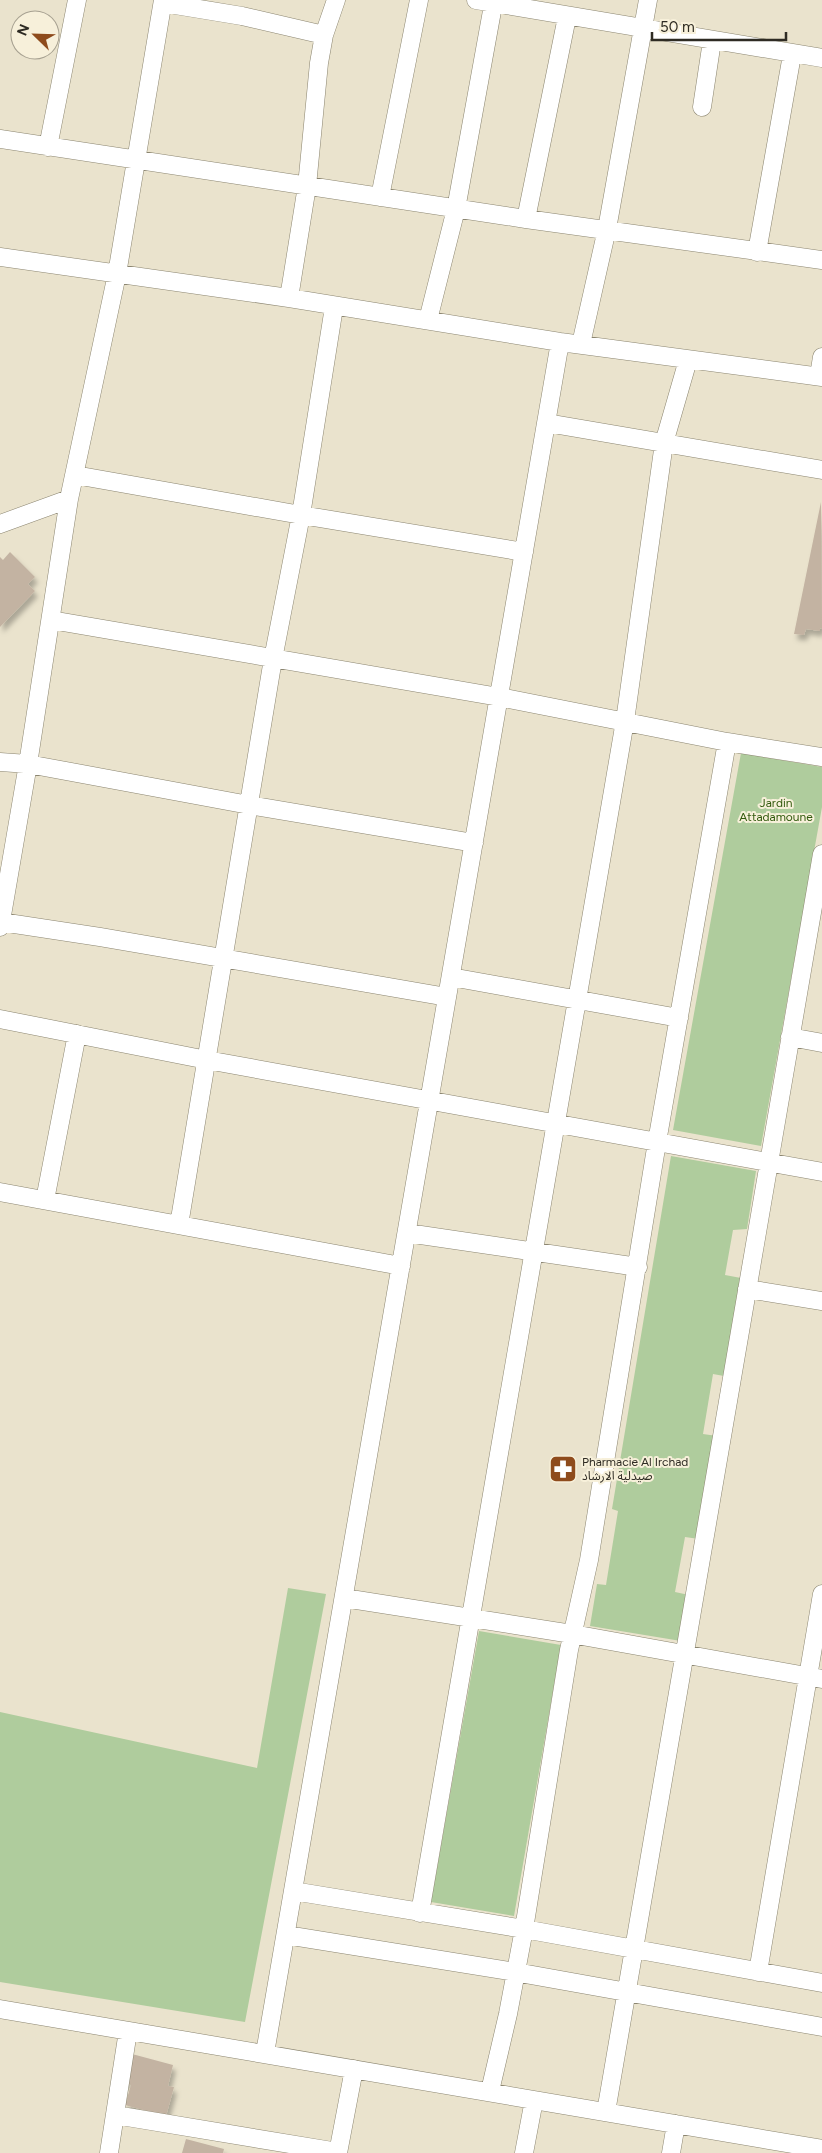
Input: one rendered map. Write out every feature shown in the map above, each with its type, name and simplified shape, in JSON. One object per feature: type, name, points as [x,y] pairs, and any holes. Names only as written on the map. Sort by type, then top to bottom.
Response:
[{"type":"street","points":[[48,147],[77,0]]},
{"type":"street","points":[[289,298],[307,186],[316,88],[324,35],[336,0]]},
{"type":"street","points":[[380,197],[420,0]]},
{"type":"street","points":[[581,344],[607,229],[648,0]]},
{"type":"street","points":[[324,35],[242,16],[163,1],[117,274],[70,499],[1,921],[447,997]]},
{"type":"street","points":[[428,320],[456,209],[488,1],[567,17],[644,28],[792,55],[822,58]]},
{"type":"street","points":[[526,219],[567,17]]},
{"type":"street","points":[[702,107],[712,41]]},
{"type":"street","points":[[757,252],[792,55]]},
{"type":"street","points":[[0,139],[456,209],[822,260]]},
{"type":"street","points":[[0,257],[289,298],[334,307],[688,360],[820,376],[822,357]]},
{"type":"street","points":[[179,1225],[273,659],[301,515],[334,307]]},
{"type":"street","points":[[265,2054],[560,342]]},
{"type":"street","points":[[420,1913],[625,722],[664,443],[688,360]]},
{"type":"street","points":[[547,423],[822,470]]},
{"type":"street","points":[[76,475],[524,552]]},
{"type":"street","points":[[0,524],[70,499]]},
{"type":"street","points":[[51,620],[499,697],[727,742],[822,758]]},
{"type":"street","points":[[490,2091],[524,1929],[572,1634],[589,1560],[657,1142],[727,742]]},
{"type":"street","points":[[0,762],[28,764],[474,844]]},
{"type":"street","points":[[606,2112],[822,854]]},
{"type":"street","points":[[451,977],[679,1018]]},
{"type":"street","points":[[0,1019],[207,1060],[822,1172]]},
{"type":"street","points":[[45,1200],[77,1034]]},
{"type":"street","points":[[790,1037],[822,1043]]},
{"type":"street","points":[[0,1192],[401,1266]]},
{"type":"street","points":[[407,1233],[638,1267]]},
{"type":"street","points":[[747,1289],[822,1301]]},
{"type":"street","points":[[758,1972],[815,1677],[822,1594]]},
{"type":"street","points":[[344,1598],[572,1634],[815,1677]]},
{"type":"street","points":[[293,1891],[524,1929],[822,1983]]},
{"type":"street","points":[[286,1935],[515,1972],[822,2027]]},
{"type":"street","points":[[0,2009],[822,2149]]},
{"type":"street","points":[[109,2153],[128,2031]]},
{"type":"street","points":[[115,2115],[338,2153],[354,2069]]},
{"type":"street","points":[[524,2153],[534,2100]]},
{"type":"street","points":[[672,2153],[676,2124]]},
{"type":"green space","name":"Jardin Attadamoune","points":[[741,753],[822,767],[822,807],[761,1146],[673,1130]]},
{"type":"green space","points":[[671,1156],[756,1171],[747,1229],[733,1230],[725,1275],[741,1278],[724,1376],[713,1374],[703,1434],[717,1436],[699,1539],[685,1537],[675,1592],[689,1595],[681,1641],[590,1626],[597,1584],[606,1585],[618,1511],[612,1509]]},
{"type":"green space","points":[[288,1588],[326,1594],[245,2022],[0,1982],[0,1712],[257,1768]]},
{"type":"green space","points":[[479,1631],[561,1645],[514,1916],[431,1902]]},
{"type":"building","points":[[821,502],[822,629],[820,628],[820,631],[806,629],[804,635],[794,634]]},
{"type":"building","points":[[10,552],[35,577],[28,584],[35,591],[0,627],[0,557],[3,560]]},
{"type":"building","points":[[132,2054],[173,2065],[168,2086],[174,2087],[166,2116],[125,2105],[131,2085],[124,2083]]},
{"type":"building","points":[[186,2139],[224,2149],[223,2153],[182,2153]]},
{"type":"place","name":"Pharmacie Al Irchad صيدلية الارشاد","points":[[563,1469]]}]
